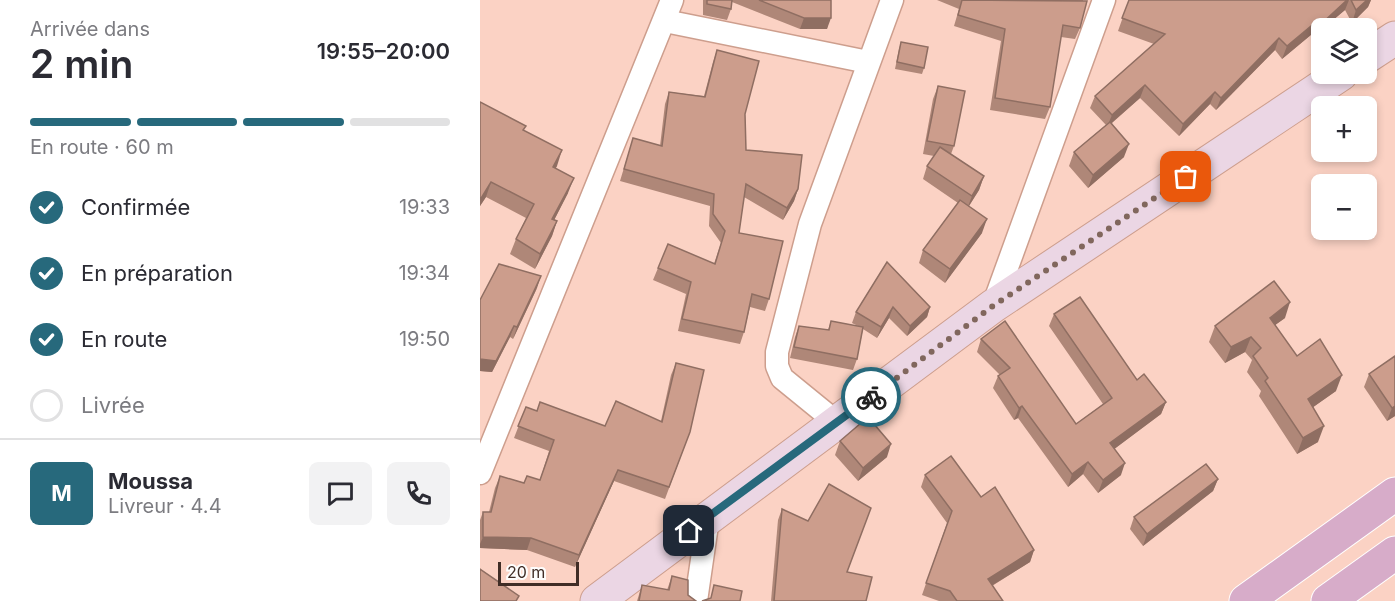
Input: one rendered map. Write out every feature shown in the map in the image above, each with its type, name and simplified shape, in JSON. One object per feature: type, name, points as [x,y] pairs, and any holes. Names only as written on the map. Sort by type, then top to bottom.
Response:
[{"type":"main road","points":[[1246,601],[1395,494]]},
{"type":"main road","points":[[1328,601],[1395,553]]},
{"type":"street","points":[[836,422],[782,378],[777,366],[777,352],[810,224],[892,0]]},
{"type":"street","points":[[993,306],[1104,0]]},
{"type":"street","points":[[480,473],[668,10],[868,62]]},
{"type":"street","points":[[1377,50],[1395,38]]},
{"type":"street","points":[[597,601],[993,306],[1326,84]]},
{"type":"street","points":[[696,601],[708,518]]},
{"type":"building","points":[[707,0],[732,0],[731,9],[707,4]]},
{"type":"building","points":[[759,0],[831,0],[831,18],[804,18]]},
{"type":"building","points":[[962,0],[1087,1],[1080,28],[1063,25],[1050,107],[995,98],[1005,29],[958,15]]},
{"type":"building","points":[[1129,0],[1347,0],[1328,18],[1311,18],[1311,26],[1287,46],[1279,38],[1221,98],[1215,92],[1183,124],[1145,85],[1112,115],[1095,96],[1165,34],[1122,18]]},
{"type":"building","points":[[1351,0],[1367,0],[1356,10]]},
{"type":"building","points":[[901,42],[928,47],[924,68],[897,62]]},
{"type":"building","points":[[717,50],[759,61],[745,114],[746,150],[802,155],[798,189],[787,208],[746,184],[739,233],[783,241],[769,299],[752,294],[744,332],[682,319],[691,282],[658,268],[668,244],[715,264],[725,231],[713,214],[714,194],[624,169],[633,138],[662,146],[669,92],[705,97]]},
{"type":"building","points":[[938,86],[965,91],[954,146],[927,141]]},
{"type":"building","points":[[480,102],[526,126],[523,130],[562,150],[553,167],[574,178],[552,219],[557,221],[540,254],[516,239],[534,204],[491,182],[480,200]]},
{"type":"building","points":[[1110,122],[1129,144],[1093,175],[1074,152]]},
{"type":"building","points":[[940,147],[984,176],[972,196],[927,166]]},
{"type":"building","points":[[960,200],[987,219],[950,269],[923,250]]},
{"type":"building","points":[[887,262],[930,307],[910,326],[893,307],[881,327],[856,312]]},
{"type":"building","points":[[499,264],[541,276],[517,327],[514,326],[496,361],[480,359],[480,300]]},
{"type":"building","points":[[1274,281],[1290,302],[1270,318],[1297,356],[1320,339],[1342,375],[1308,399],[1324,426],[1303,438],[1265,381],[1268,378],[1253,356],[1261,348],[1251,337],[1231,347],[1215,326]]},
{"type":"building","points":[[1080,297],[1137,380],[1144,374],[1166,402],[1110,443],[1125,463],[1103,480],[1088,462],[1072,474],[1022,406],[1019,408],[998,376],[1010,368],[981,339],[1005,321],[1076,424],[1112,398],[1054,314]]},
{"type":"building","points":[[831,321],[863,327],[857,359],[794,347],[799,326],[829,330]]},
{"type":"building","points":[[1395,356],[1395,406],[1392,408],[1369,374]]},
{"type":"building","points":[[676,363],[704,370],[690,432],[669,487],[618,470],[579,555],[531,538],[483,537],[483,512],[491,512],[500,476],[524,483],[527,476],[540,480],[554,440],[518,426],[526,407],[537,411],[540,402],[605,426],[616,401],[662,422]]},
{"type":"building","points":[[868,417],[891,444],[863,468],[840,441]]},
{"type":"building","points":[[951,456],[981,497],[995,487],[1034,550],[988,579],[1003,601],[957,601],[950,591],[926,583],[952,511],[925,475]]},
{"type":"building","points":[[1206,464],[1218,479],[1147,534],[1134,517]]},
{"type":"building","points":[[829,484],[871,508],[847,572],[872,577],[866,601],[774,601],[782,509],[808,521]]},
{"type":"building","points":[[480,569],[519,596],[516,601],[480,601]]},
{"type":"building","points":[[672,576],[688,580],[688,595],[696,601],[639,601],[642,585],[669,590]]},
{"type":"building","points":[[714,585],[742,591],[740,601],[702,601],[711,598]]},
{"type":"way so far","points":[[871,397],[993,306],[1186,177]]},
{"type":"route","points":[[689,531],[871,397]]}]
